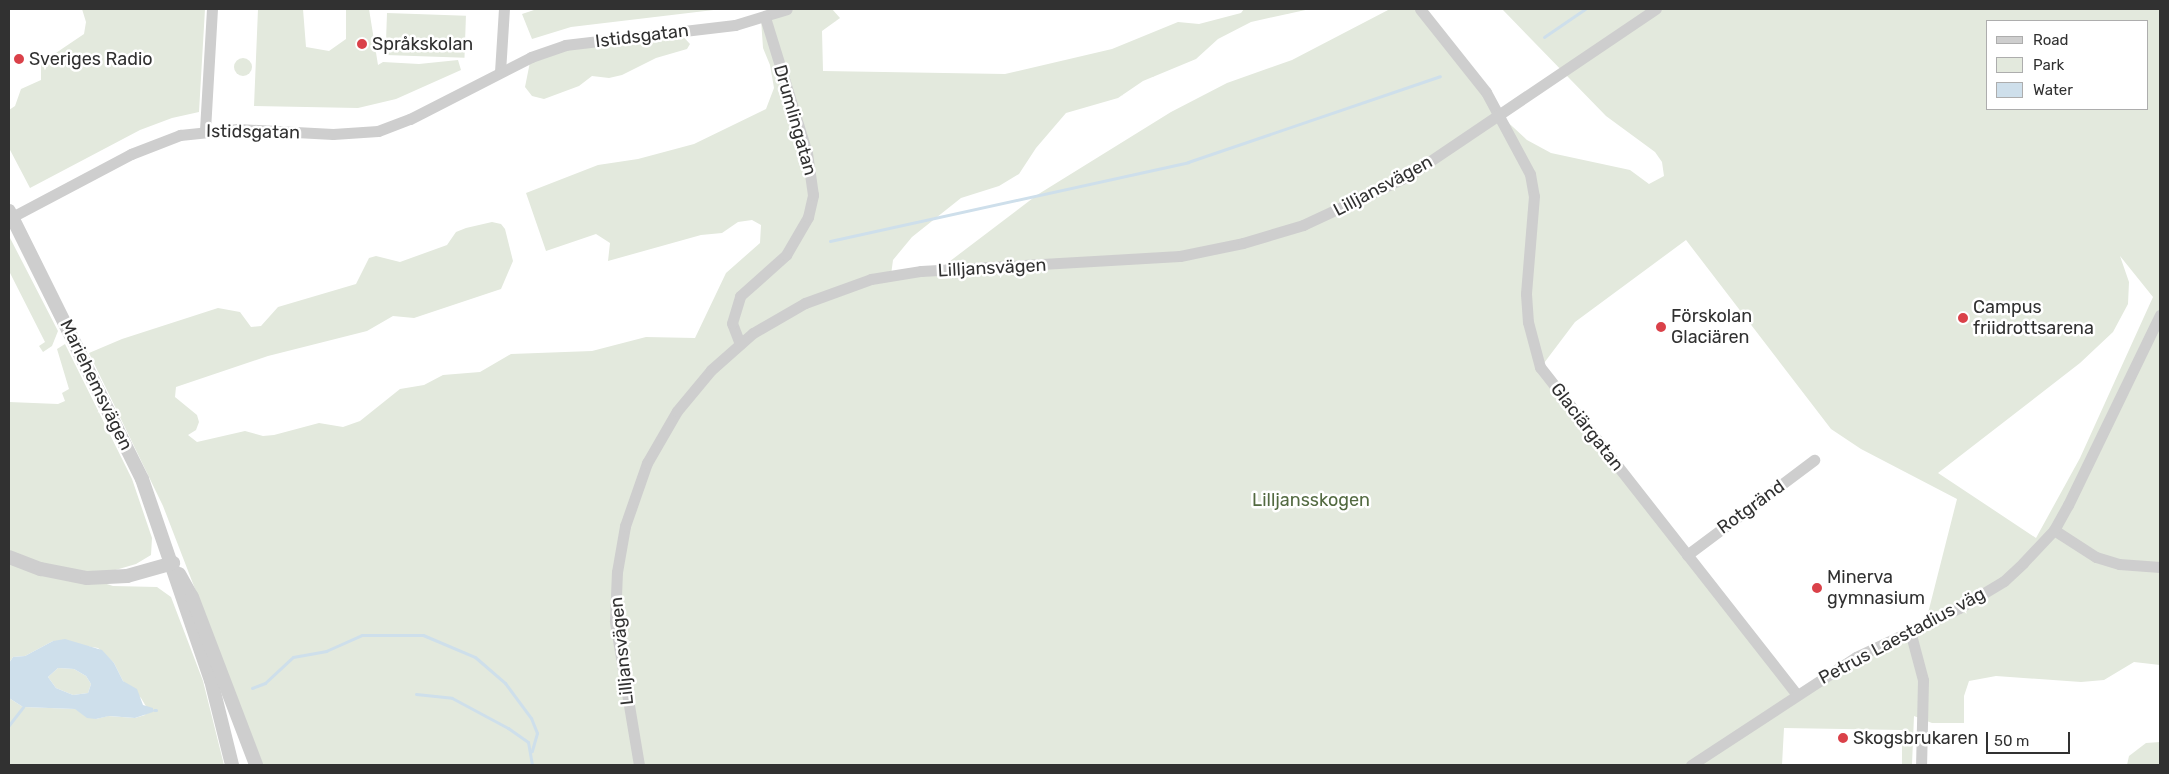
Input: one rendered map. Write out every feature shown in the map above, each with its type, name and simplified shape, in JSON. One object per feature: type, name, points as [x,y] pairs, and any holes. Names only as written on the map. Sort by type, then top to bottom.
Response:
[{"type":"street","points":[[205,130],[212,9]]},
{"type":"street","points":[[500,72],[504,9]]},
{"type":"street","name":"Istidsgatan","points":[[10,214],[147,146],[205,130],[252,129],[341,134],[378,131],[410,119],[500,72],[566,45],[725,26],[765,17],[787,9]]},
{"type":"street","name":"Glaciärgatan","points":[[1420,9],[1500,115],[1530,174],[1534,196],[1526,294],[1528,322],[1540,367],[1796,694]]},
{"type":"street","name":"Lilljansvägen","points":[[638,765],[615,620],[617,572],[625,526],[638,484],[657,443],[700,382],[740,344],[805,303],[871,279],[921,271],[1180,256],[1272,236],[1383,190],[1500,115],[1656,9]]},
{"type":"street","name":"Drumlingatan","points":[[740,344],[732,323],[740,296],[786,255],[808,217],[813,195],[807,153],[765,17]]},
{"type":"street","name":"Mariehemsvägen","points":[[10,214],[138,470],[173,563],[181,598],[211,680],[232,765]]},
{"type":"street","name":"Petrus Laestadius väg","points":[[1691,765],[1796,694],[1856,657],[1942,618],[2004,580],[2054,530],[2160,315]]},
{"type":"street","name":"Rotgränd","points":[[1687,555],[1814,460]]},
{"type":"street","points":[[2054,530],[2096,557],[2119,564],[2160,567]]},
{"type":"street","points":[[9,557],[41,569],[87,578],[127,576],[173,563]]},
{"type":"street","name":"Mariehemsvägen","points":[[173,563],[192,597],[256,765]]},
{"type":"street","points":[[1910,631],[1923,680],[1921,765]]},
{"type":"green space","points":[[82,9],[205,9],[199,112],[172,118],[140,130],[30,188],[9,148],[9,110],[15,106],[21,89],[41,80],[41,63],[84,34],[86,22]]},
{"type":"green space","name":"Språkskolan","points":[[258,9],[303,9],[306,47],[329,51],[346,39],[346,9],[369,9],[378,65],[383,62],[419,64],[458,60],[461,70],[396,99],[358,108],[254,106]]},
{"type":"green space","points":[[537,9],[722,9],[571,27],[532,39],[522,14]]},
{"type":"green space","name":"Lilljansskogen","points":[[787,9],[832,9],[840,18],[822,31],[823,71],[1005,74],[1112,49],[1178,22],[1199,24],[1241,13],[1244,9],[1310,9],[1251,22],[1218,39],[1196,59],[1143,81],[1118,98],[1066,113],[1036,148],[1019,174],[999,186],[961,198],[912,237],[893,260],[891,275],[937,271],[1037,195],[1171,112],[1227,83],[1292,60],[1390,9],[1420,9],[1500,115],[1527,140],[1551,153],[1630,170],[1649,184],[1664,176],[1662,162],[1655,152],[1606,116],[1502,9],[2160,9],[2160,665],[2134,662],[2104,680],[2081,682],[1996,676],[1969,681],[1964,696],[1964,723],[1932,723],[1914,716],[1912,765],[1902,765],[1902,730],[1784,728],[1782,765],[645,765],[637,754],[639,765],[263,765],[163,506],[89,353],[122,339],[218,308],[240,312],[251,327],[261,326],[278,307],[356,284],[369,258],[376,256],[400,262],[447,245],[456,232],[492,222],[501,224],[505,229],[513,261],[501,289],[414,318],[393,316],[367,331],[268,356],[176,387],[175,397],[197,415],[199,422],[196,430],[188,435],[197,442],[245,431],[263,436],[274,435],[319,423],[343,427],[360,421],[400,389],[424,385],[443,375],[480,372],[511,354],[592,351],[646,337],[695,338],[726,273],[760,243],[761,225],[752,220],[738,222],[722,233],[701,235],[608,261],[610,243],[596,234],[546,251],[526,193],[598,165],[638,159],[694,144],[766,109],[774,88],[770,65],[763,48],[761,19]],"holes":[[[1686,240],[1831,429],[1861,449],[1957,499],[1925,625],[1795,694],[1541,367],[1575,322]],[[2120,256],[2153,297],[2080,458],[2036,538],[1938,473],[2080,363],[2113,332],[2128,304],[2129,282]]]},
{"type":"green space","points":[[387,13],[466,16],[464,58],[386,55]]},
{"type":"green space","points":[[678,31],[690,44],[687,49],[656,58],[622,75],[609,78],[592,76],[579,86],[544,99],[532,96],[525,87],[531,57],[546,52]]},
{"type":"green space","points":[[243,58],[249,61],[252,67],[249,73],[243,76],[237,73],[234,67],[237,61]]},
{"type":"green space","points":[[9,236],[58,331],[52,346],[43,352],[39,346],[45,342],[9,271]]},
{"type":"green space","points":[[65,344],[132,479],[152,538],[151,555],[136,564],[88,578],[113,586],[157,587],[171,597],[203,681],[224,765],[9,765],[9,698],[23,707],[76,709],[96,719],[108,716],[135,718],[145,715],[147,708],[141,698],[123,681],[114,663],[98,648],[53,641],[25,656],[13,657],[9,663],[9,402],[58,404],[65,401],[62,393],[69,389],[57,349]]},
{"type":"green space","points":[[58,668],[74,669],[86,676],[91,684],[88,693],[73,695],[56,688],[48,677]]},
{"type":"green space","points":[[2160,742],[2160,765],[2127,765],[2129,756],[2146,743]]},
{"type":"water","points":[[65,639],[102,650],[114,663],[123,681],[137,689],[143,705],[153,708],[153,712],[135,718],[109,716],[96,719],[87,718],[75,709],[23,707],[9,698],[9,663],[13,657],[25,656],[53,641]],"holes":[[[58,668],[74,669],[86,676],[91,684],[88,693],[73,695],[56,688],[48,677]]]},
{"type":"waterway","points":[[1544,37],[1585,9]]},
{"type":"waterway","points":[[830,241],[1188,162],[1440,76]]},
{"type":"waterway","points":[[252,688],[265,683],[293,657],[326,651],[362,635],[423,635],[475,657],[505,683],[531,718],[537,733],[532,751]]},
{"type":"waterway","points":[[416,694],[452,698],[508,728],[528,742],[532,765]]},
{"type":"waterway","points":[[9,725],[23,707]]},
{"type":"place","name":"Språkskolan","points":[[362,44]]},
{"type":"place","name":"Sveriges Radio","points":[[19,59]]},
{"type":"place","name":"Campus friidrottsarena","points":[[1963,318]]},
{"type":"place","name":"Förskolan Glaciären","points":[[1661,327]]},
{"type":"place","name":"Minerva gymnasium","points":[[1817,588]]},
{"type":"place","name":"Skogsbrukaren","points":[[1843,738]]}]
